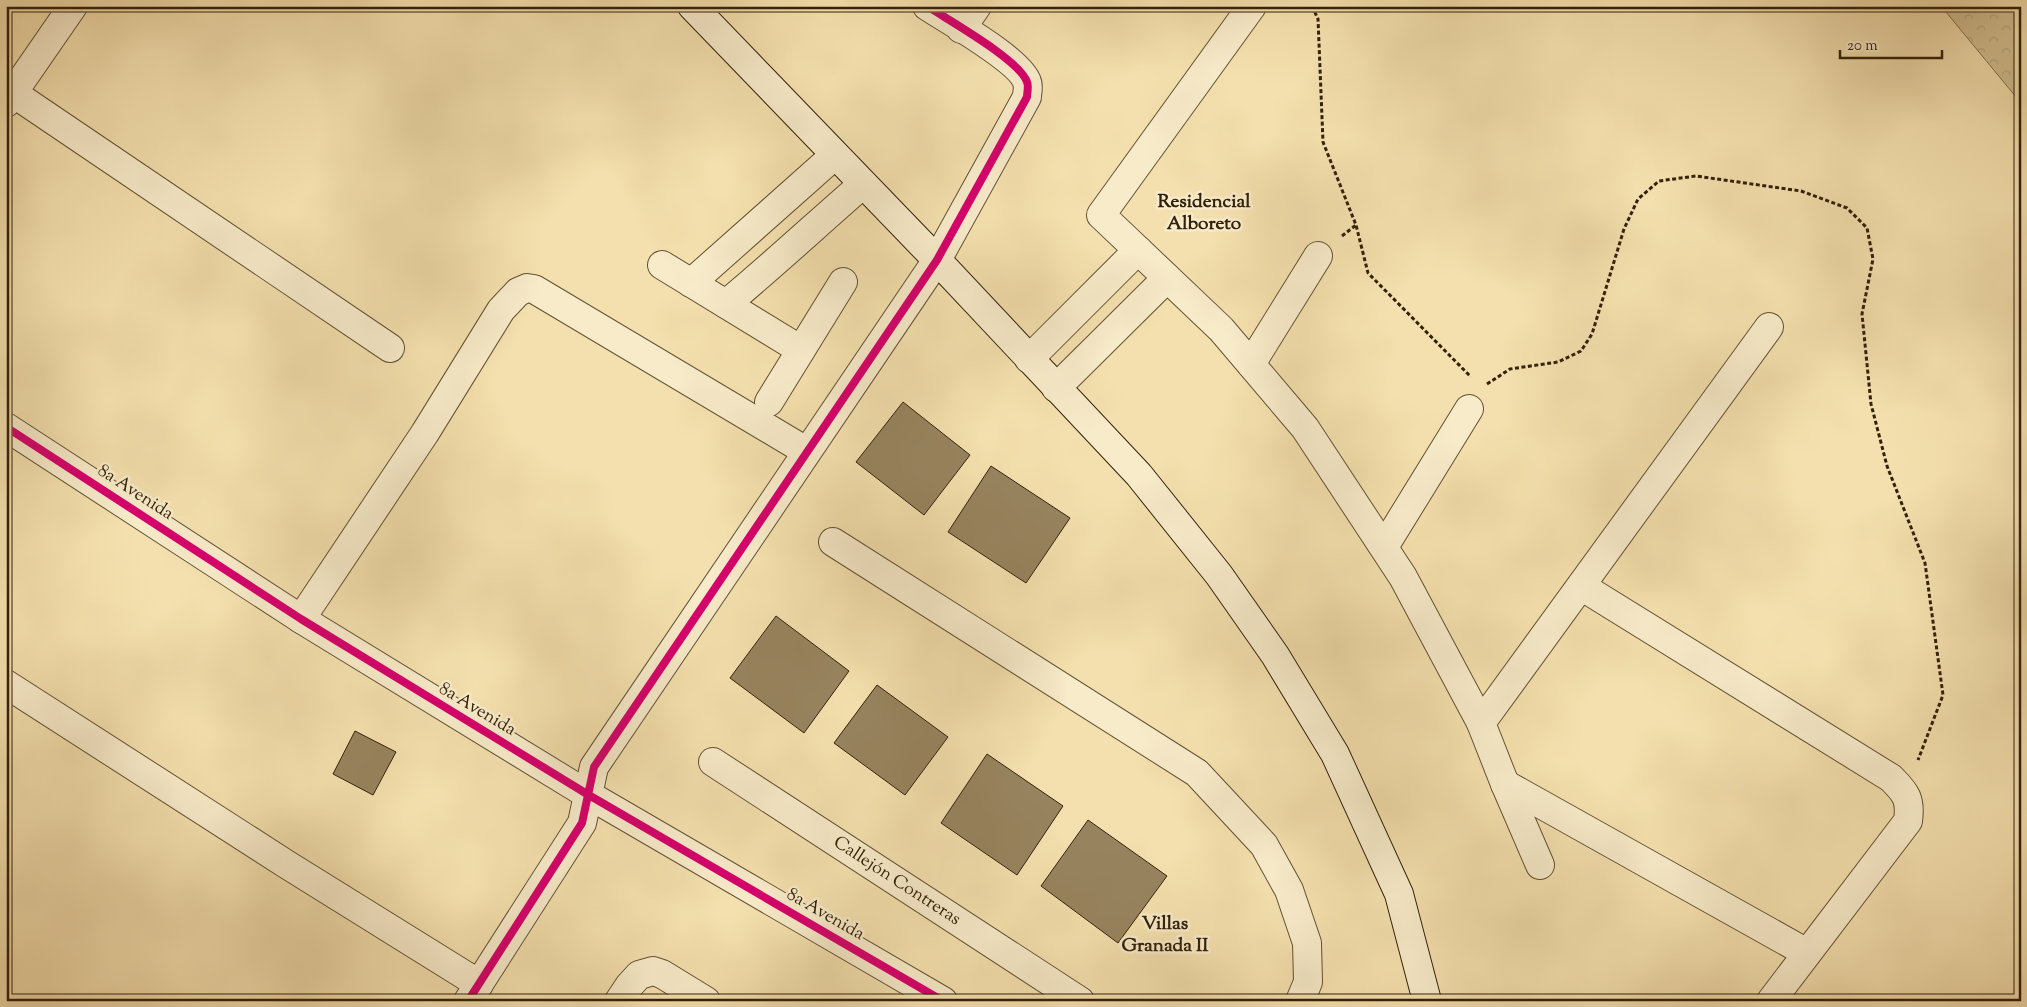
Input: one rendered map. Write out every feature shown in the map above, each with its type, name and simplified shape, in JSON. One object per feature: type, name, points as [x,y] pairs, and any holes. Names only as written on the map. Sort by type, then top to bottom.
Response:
[{"type":"street","points":[[73,6],[10,98],[390,348]]},
{"type":"street","points":[[692,6],[937,260],[1139,475],[1219,575],[1280,663],[1335,754],[1399,894],[1427,1001]]},
{"type":"street","points":[[6,684],[286,864],[473,992],[582,823],[594,766],[937,260],[1026,97],[1028,83],[1021,71],[1008,60],[927,6]]},
{"type":"street","points":[[961,29],[977,6]]},
{"type":"street","points":[[1252,6],[1101,215],[1221,329],[1305,428],[1403,577],[1481,723],[1540,865]]},
{"type":"street","points":[[691,283],[835,155]]},
{"type":"street","points":[[726,304],[863,184]]},
{"type":"street","points":[[1029,359],[1138,250]]},
{"type":"street","points":[[1251,364],[1318,256]]},
{"type":"street","points":[[662,265],[801,350]]},
{"type":"street","points":[[1056,388],[1167,278]]},
{"type":"street","points":[[769,402],[843,282]]},
{"type":"street","points":[[301,619],[425,433],[501,310],[518,292],[527,288],[534,290],[806,451]]},
{"type":"street","points":[[1481,723],[1769,327]]},
{"type":"street","points":[[1384,547],[1475,398]]},
{"type":"street","name":"8a Avenida","points":[[6,427],[301,619],[587,794],[943,1001]]},
{"type":"street","points":[[833,542],[1197,773],[1264,845],[1289,890],[1307,943],[1308,982],[1300,1001]]},
{"type":"street","points":[[1581,586],[1891,778],[1906,793],[1910,807],[1908,821],[1772,1001]]},
{"type":"street","name":"Callejón Contreras","points":[[713,762],[1080,1001]]},
{"type":"street","points":[[1505,784],[1807,953]]},
{"type":"street","points":[[619,1001],[639,975],[653,971],[662,974],[706,1001]]},
{"type":"path","points":[[1312,6],[1318,19],[1323,142],[1356,225],[1368,273],[1474,380]]},
{"type":"path","points":[[1475,398],[1510,369],[1558,362],[1581,351],[1592,334],[1624,229],[1638,200],[1659,181],[1696,176],[1800,191],[1846,208],[1866,228],[1873,259],[1862,314],[1870,404],[1888,466],[1925,563],[1943,695],[1906,793]]},
{"type":"green space","points":[[1941,6],[2021,6],[2021,103]]},
{"type":"building","points":[[903,402],[970,455],[924,515],[856,462]]},
{"type":"building","points":[[991,466],[1070,518],[1026,583],[948,532]]},
{"type":"building","points":[[776,616],[849,671],[804,733],[730,678]]},
{"type":"building","points":[[877,685],[948,737],[905,795],[834,743]]},
{"type":"building","points":[[355,731],[396,752],[373,795],[333,774]]},
{"type":"building","points":[[987,754],[1063,806],[1017,875],[941,823]]},
{"type":"building","points":[[1088,820],[1167,876],[1118,943],[1041,886]]},
{"type":"cycle path","points":[[468,1001],[582,823],[594,767],[937,260],[1027,97],[1027,82],[1022,73],[998,52],[927,6]]},
{"type":"cycle path","points":[[6,427],[301,619],[587,794],[943,1001]]},
{"type":"district","name":"Residencial Alboreto","points":[[1204,213]]},
{"type":"district","name":"Villas Granada II","points":[[1165,935]]}]
